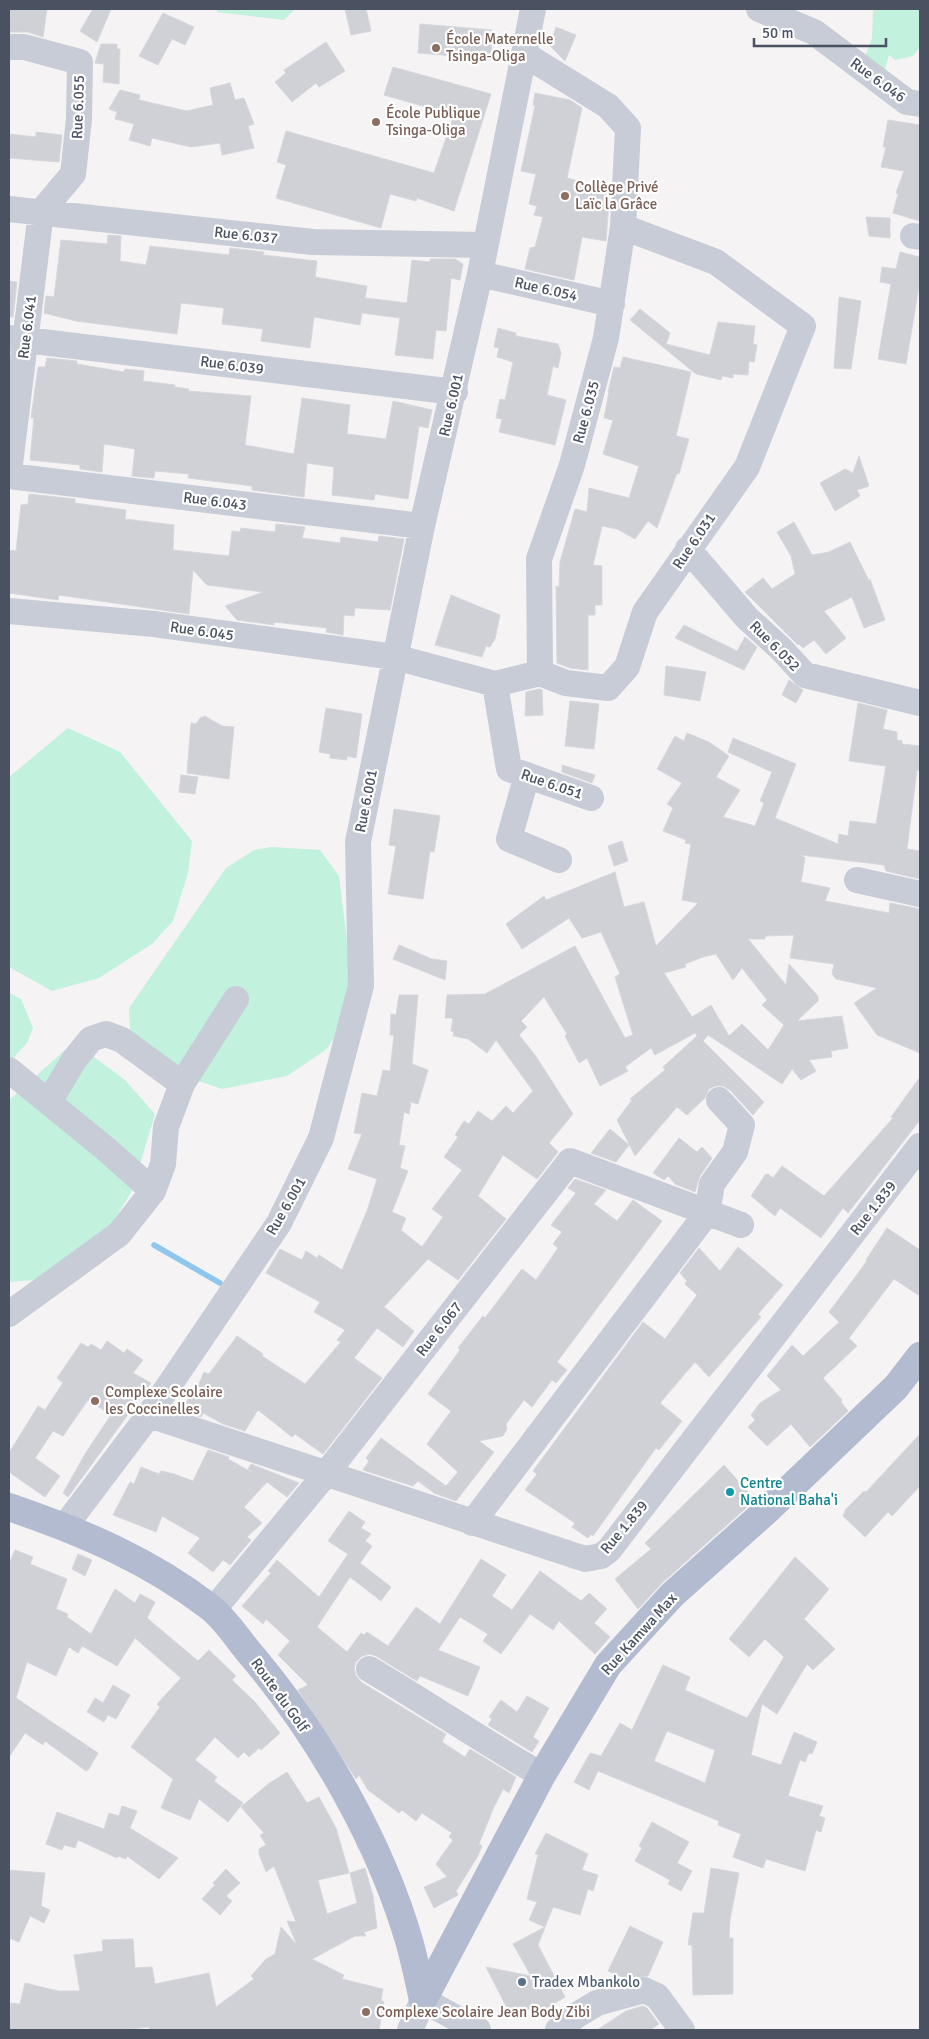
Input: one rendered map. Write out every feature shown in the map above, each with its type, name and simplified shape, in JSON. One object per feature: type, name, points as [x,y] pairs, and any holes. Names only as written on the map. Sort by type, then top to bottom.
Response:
[{"type":"main road","name":"Rue Kamwa Max","points":[[423,2000],[542,1775],[608,1665],[672,1595],[764,1513],[896,1387],[920,1356]]},
{"type":"main road","name":"Route du Golf","points":[[9,1507],[65,1526],[141,1560],[213,1610],[273,1681],[318,1749],[356,1813],[383,1872],[409,1943],[423,2000]]},
{"type":"street","name":"Rue 6.001","points":[[65,1526],[149,1415],[279,1223],[301,1182],[321,1138],[361,986],[358,842],[422,526],[480,274],[533,9]]},
{"type":"street","name":"Rue 6.046","points":[[759,9],[814,32],[907,102],[920,104]]},
{"type":"street","name":"Rue 6.055","points":[[9,48],[24,47],[80,62],[79,119],[73,174],[41,212]]},
{"type":"street","name":"Rue 6.035","points":[[524,54],[608,106],[628,128],[623,227],[606,338],[572,465],[539,559],[540,672]]},
{"type":"street","name":"Rue 6.037","points":[[9,209],[313,242],[485,245]]},
{"type":"street","name":"Rue 6.041","points":[[9,472],[17,339],[41,212]]},
{"type":"street","name":"Rue 6.031","points":[[540,672],[566,684],[608,688],[627,667],[645,612],[747,467],[803,326],[716,262],[623,227]]},
{"type":"street","name":"Rue 6.054","points":[[480,274],[612,304]]},
{"type":"street","name":"Rue 6.039","points":[[17,339],[454,392]]},
{"type":"street","name":"Rue 6.043","points":[[9,476],[422,526]]},
{"type":"street","name":"Rue 6.052","points":[[688,549],[747,618],[780,648],[805,675],[920,703]]},
{"type":"street","name":"Rue 6.045","points":[[9,611],[154,624],[396,657]]},
{"type":"street","points":[[396,657],[495,684],[540,672]]},
{"type":"street","name":"Rue 6.051","points":[[495,684],[509,769],[591,798]]},
{"type":"street","points":[[527,775],[509,839],[559,860]]},
{"type":"street","points":[[857,880],[920,894]]},
{"type":"street","points":[[9,1314],[119,1234],[153,1191],[163,1164],[166,1127],[182,1084],[236,999]]},
{"type":"street","points":[[49,1102],[74,1060],[91,1039],[106,1034],[122,1040],[182,1084]]},
{"type":"street","points":[[9,1070],[153,1191]]},
{"type":"street","points":[[472,1523],[707,1214],[712,1184],[736,1152],[742,1125],[719,1100]]},
{"type":"street","name":"Rue 1.839","points":[[149,1415],[585,1559],[601,1556],[609,1550],[920,1146]]},
{"type":"street","name":"Rue 6.067","points":[[213,1610],[325,1474],[570,1161],[707,1214],[741,1225]]},
{"type":"street","points":[[369,1669],[431,1706],[484,1742],[542,1775]]},
{"type":"street","points":[[558,2030],[576,2015],[597,2003],[644,1990],[657,1996],[682,2030]]},
{"type":"street","points":[[410,2030],[423,2000],[478,2030]]},
{"type":"green space","points":[[217,9],[295,9],[284,20],[217,12]]},
{"type":"green space","points":[[873,9],[920,9],[920,47],[913,56],[895,60],[889,55],[885,69],[878,74],[867,59],[866,54],[872,38]]},
{"type":"green space","points":[[68,728],[120,752],[192,841],[188,873],[173,921],[152,944],[99,978],[52,991],[9,967],[9,777]]},
{"type":"green space","points":[[271,847],[320,850],[339,876],[351,973],[336,1035],[327,1049],[287,1076],[222,1089],[174,1073],[131,1045],[129,1008],[226,868],[254,850]]},
{"type":"green space","points":[[9,993],[21,999],[33,1028],[27,1043],[9,1063]]},
{"type":"green space","points":[[74,1042],[125,1080],[155,1114],[132,1191],[104,1236],[36,1280],[9,1282],[9,1100]]},
{"type":"building","points":[[9,9],[47,9],[43,37],[28,32],[9,32]]},
{"type":"building","points":[[93,9],[111,9],[97,42],[80,31]]},
{"type":"building","points":[[345,9],[366,9],[371,31],[351,35]]},
{"type":"building","points":[[163,13],[194,27],[185,45],[172,39],[158,65],[139,56]]},
{"type":"building","points":[[420,24],[492,30],[491,59],[418,53]]},
{"type":"building","points":[[556,27],[576,35],[565,61],[550,46]]},
{"type":"building","points":[[326,42],[345,71],[319,87],[316,83],[292,102],[275,82],[286,73],[284,70]]},
{"type":"building","points":[[101,44],[117,44],[117,49],[120,49],[119,84],[103,82],[104,64],[95,63]]},
{"type":"building","points":[[393,67],[491,94],[454,211],[417,198],[416,201],[390,194],[381,228],[276,198],[286,165],[277,162],[286,131],[434,173],[454,115],[384,95]]},
{"type":"building","points":[[230,83],[235,100],[244,98],[254,124],[248,126],[254,148],[222,155],[220,143],[191,147],[152,138],[150,146],[129,140],[134,124],[115,119],[117,112],[109,109],[120,90],[140,95],[139,100],[187,111],[213,105],[210,88]]},
{"type":"building","points":[[535,93],[570,100],[582,108],[567,178],[610,189],[606,241],[582,237],[574,280],[525,269],[530,248],[535,247],[543,217],[534,215],[537,206],[529,204],[536,174],[521,171],[535,106],[533,105]]},
{"type":"building","points":[[888,120],[920,125],[920,221],[893,213],[898,194],[896,193],[904,171],[881,167],[886,147],[883,147]]},
{"type":"building","points":[[36,132],[62,135],[59,162],[9,158],[9,134],[36,137]]},
{"type":"building","points":[[866,217],[890,218],[890,238],[869,236]]},
{"type":"building","points":[[108,235],[121,236],[120,261],[146,265],[150,246],[229,255],[230,248],[264,252],[263,255],[317,261],[315,277],[367,286],[365,298],[407,303],[412,260],[430,262],[430,259],[455,259],[463,264],[460,280],[451,278],[446,331],[436,330],[433,359],[395,355],[400,318],[362,313],[360,325],[314,317],[310,348],[261,341],[263,329],[222,324],[224,308],[181,303],[177,334],[76,321],[44,313],[46,296],[54,297],[61,240],[107,244]]},
{"type":"building","points":[[900,252],[920,257],[920,280],[906,364],[878,359],[891,284],[880,282],[882,267],[896,269]]},
{"type":"building","points":[[9,281],[17,282],[13,317],[9,317]]},
{"type":"building","points":[[839,297],[861,301],[851,369],[834,368]]},
{"type":"building","points":[[640,309],[670,333],[666,344],[710,355],[718,322],[755,326],[753,344],[757,345],[754,362],[749,361],[748,375],[733,374],[733,378],[722,376],[721,380],[696,374],[630,320]]},
{"type":"building","points":[[498,328],[516,333],[516,336],[558,344],[561,353],[558,368],[553,366],[547,395],[566,400],[555,445],[499,432],[502,419],[496,418],[500,399],[505,400],[513,362],[497,357],[499,348],[494,347]]},
{"type":"building","points":[[623,357],[691,372],[676,436],[689,439],[679,474],[677,473],[657,528],[648,521],[635,539],[617,529],[602,526],[593,565],[602,566],[602,605],[595,605],[595,615],[588,615],[588,670],[570,668],[557,663],[556,586],[559,587],[560,562],[575,509],[587,512],[589,488],[629,498],[639,466],[603,454],[613,420],[604,418],[608,392],[614,367],[620,368]]},
{"type":"building","points":[[47,358],[77,361],[77,364],[124,372],[125,369],[144,371],[143,381],[175,385],[175,387],[189,389],[188,391],[251,396],[245,445],[294,454],[302,398],[350,405],[347,434],[386,439],[393,401],[432,410],[428,428],[419,426],[408,499],[375,494],[374,500],[332,495],[334,467],[307,463],[304,497],[252,490],[252,486],[188,478],[189,474],[155,471],[154,478],[132,476],[135,449],[104,444],[102,472],[80,469],[80,465],[30,460],[34,418],[31,418],[38,367],[45,367]]},
{"type":"building","points":[[859,456],[869,486],[857,490],[860,496],[835,511],[820,483],[845,469],[853,473]]},
{"type":"building","points":[[29,494],[75,499],[75,503],[126,510],[125,519],[174,525],[173,550],[229,556],[232,531],[240,532],[241,528],[275,532],[276,524],[305,527],[302,538],[340,543],[341,537],[378,542],[379,536],[404,539],[390,610],[355,608],[354,616],[344,615],[343,635],[326,632],[327,628],[274,622],[274,625],[237,620],[225,606],[263,592],[207,585],[193,570],[189,614],[59,595],[58,600],[9,593],[9,550],[16,551],[21,505],[28,504]]},
{"type":"building","points":[[794,522],[812,555],[829,552],[850,542],[869,581],[870,579],[885,620],[864,628],[852,597],[824,611],[846,638],[826,654],[814,640],[803,648],[798,645],[745,592],[763,578],[772,589],[795,574],[791,556],[777,532]]},
{"type":"building","points":[[451,595],[500,615],[495,639],[490,647],[486,646],[482,657],[435,645]]},
{"type":"building","points":[[684,625],[737,651],[745,637],[757,647],[744,670],[675,638]]},
{"type":"building","points":[[666,666],[706,672],[700,701],[664,695]]},
{"type":"building","points":[[789,680],[803,690],[796,703],[782,695]]},
{"type":"building","points":[[542,690],[543,715],[525,716],[526,692]]},
{"type":"building","points":[[570,701],[599,704],[594,749],[565,746]]},
{"type":"building","points":[[858,703],[887,710],[883,729],[897,732],[897,740],[902,741],[902,744],[920,746],[920,771],[917,770],[907,849],[920,851],[920,879],[886,871],[884,865],[801,855],[805,858],[801,882],[830,888],[825,901],[889,913],[890,903],[920,909],[920,1053],[877,1035],[854,1003],[877,988],[836,979],[832,974],[834,964],[790,958],[794,935],[765,936],[765,939],[748,939],[786,985],[789,964],[818,996],[818,1001],[797,1021],[842,1016],[848,1048],[831,1051],[832,1057],[809,1060],[816,1071],[801,1080],[792,1069],[782,1084],[708,1035],[703,1041],[764,1102],[753,1115],[730,1090],[723,1086],[715,1086],[709,1089],[705,1098],[687,1115],[677,1107],[635,1156],[617,1120],[632,1100],[630,1099],[665,1070],[663,1067],[697,1036],[695,1033],[655,1055],[651,1048],[625,1067],[628,1071],[600,1086],[587,1058],[579,1063],[565,1036],[567,1034],[544,997],[521,1021],[527,1027],[519,1035],[535,1055],[573,1114],[549,1143],[558,1152],[537,1179],[503,1155],[478,1196],[506,1219],[458,1280],[428,1259],[384,1307],[414,1331],[403,1347],[377,1328],[354,1358],[382,1378],[323,1454],[295,1434],[292,1437],[258,1410],[245,1431],[223,1424],[203,1413],[201,1417],[183,1410],[192,1390],[196,1391],[204,1372],[209,1374],[237,1336],[263,1354],[262,1356],[305,1384],[341,1342],[337,1340],[345,1330],[314,1312],[320,1302],[266,1273],[280,1249],[302,1260],[306,1251],[317,1258],[319,1255],[342,1270],[367,1211],[377,1179],[348,1169],[362,1134],[354,1133],[362,1093],[377,1096],[383,1070],[390,1071],[394,1035],[390,1035],[391,1014],[396,1015],[399,995],[418,995],[412,1064],[428,1070],[418,1104],[411,1102],[409,1114],[404,1112],[399,1145],[405,1146],[400,1168],[408,1171],[392,1212],[406,1218],[401,1230],[422,1247],[443,1217],[432,1209],[462,1170],[444,1157],[458,1137],[455,1135],[464,1121],[469,1124],[478,1111],[492,1121],[506,1106],[513,1113],[533,1091],[496,1040],[487,1053],[468,1039],[453,1036],[454,1032],[451,1031],[453,1018],[445,1018],[447,995],[485,994],[575,946],[625,1038],[633,1035],[615,977],[620,974],[601,932],[582,938],[569,918],[522,949],[506,924],[544,896],[546,900],[615,872],[624,907],[644,902],[656,946],[698,903],[682,900],[691,844],[685,843],[686,840],[663,831],[673,808],[667,804],[682,783],[657,769],[675,736],[684,741],[687,733],[709,742],[729,756],[716,777],[740,790],[723,817],[755,826],[764,803],[760,801],[772,772],[728,752],[733,738],[796,764],[775,818],[838,844],[839,834],[848,836],[850,821],[876,824],[886,766],[849,761]],"holes":[[[716,954],[733,980],[742,968],[767,1000],[762,1005],[784,1025],[768,1050],[742,1024],[729,1036],[711,1005],[692,1017],[664,973],[686,967],[685,964]]]},
{"type":"building","points":[[326,708],[362,714],[356,758],[347,756],[347,760],[330,758],[330,754],[319,752]]},
{"type":"building","points":[[205,716],[222,726],[234,727],[229,779],[187,773],[191,723],[196,724],[200,718]]},
{"type":"building","points":[[562,765],[595,775],[592,783],[562,772]]},
{"type":"building","points":[[181,775],[198,777],[195,794],[179,792]]},
{"type":"building","points":[[394,809],[440,816],[434,852],[430,851],[423,899],[388,894],[396,846],[389,845]]},
{"type":"building","points":[[622,841],[628,861],[614,866],[608,846]]},
{"type":"building","points":[[399,945],[432,959],[447,961],[445,980],[393,959]]},
{"type":"building","points":[[920,1077],[920,1120],[848,1213],[843,1208],[821,1238],[780,1208],[775,1216],[751,1196],[765,1175],[768,1174],[773,1178],[782,1166],[824,1196],[893,1118],[891,1117]]},
{"type":"building","points":[[610,1129],[629,1145],[616,1162],[591,1153]]},
{"type":"building","points":[[679,1138],[697,1152],[702,1147],[712,1158],[700,1176],[695,1192],[675,1184],[668,1176],[664,1180],[653,1173]]},
{"type":"building","points":[[575,1179],[606,1190],[594,1204],[617,1221],[633,1200],[662,1221],[557,1362],[567,1370],[556,1383],[552,1380],[532,1407],[524,1400],[506,1424],[507,1429],[503,1436],[479,1441],[494,1452],[456,1501],[434,1493],[418,1481],[413,1486],[363,1470],[369,1461],[366,1458],[381,1438],[446,1486],[458,1472],[427,1444],[451,1411],[428,1394],[460,1350],[458,1348],[483,1316],[485,1318],[522,1269],[536,1280],[558,1248],[553,1244],[562,1232],[551,1225],[576,1193],[568,1188]]},
{"type":"building","points":[[887,1228],[920,1250],[920,1296],[894,1279],[849,1338],[857,1346],[823,1378],[842,1400],[841,1402],[848,1411],[810,1447],[791,1424],[767,1446],[748,1427],[755,1420],[751,1415],[760,1403],[781,1390],[767,1376],[792,1345],[803,1356],[839,1322],[829,1312],[867,1261]]},
{"type":"building","points":[[738,1247],[783,1285],[758,1314],[761,1317],[709,1377],[695,1362],[660,1403],[682,1421],[659,1450],[656,1448],[593,1536],[591,1534],[588,1538],[572,1527],[575,1523],[525,1490],[537,1474],[533,1471],[643,1322],[665,1339],[697,1295],[685,1284],[687,1281],[680,1273],[699,1248],[720,1271]]},
{"type":"building","points":[[107,1341],[124,1353],[127,1349],[143,1360],[133,1373],[151,1383],[68,1497],[63,1493],[85,1454],[111,1415],[88,1400],[63,1436],[53,1431],[35,1458],[60,1476],[45,1497],[9,1472],[9,1453],[38,1406],[45,1410],[63,1383],[57,1378],[81,1343],[88,1347],[91,1344],[101,1350]]},
{"type":"building","points":[[920,1434],[920,1486],[892,1516],[888,1512],[865,1537],[843,1516],[846,1509],[864,1491],[866,1492]]},
{"type":"building","points":[[208,1450],[229,1457],[228,1459],[253,1473],[248,1469],[251,1464],[299,1483],[287,1497],[267,1482],[244,1507],[262,1523],[247,1537],[251,1540],[230,1565],[223,1560],[213,1572],[188,1553],[200,1538],[162,1516],[156,1532],[113,1515],[130,1482],[134,1484],[141,1467],[159,1474],[161,1471],[193,1481]]},
{"type":"building","points":[[724,1465],[755,1500],[662,1583],[638,1609],[615,1579],[651,1549],[645,1543]]},
{"type":"building","points":[[349,1511],[365,1522],[361,1528],[371,1534],[365,1541],[372,1546],[360,1563],[391,1587],[381,1601],[350,1577],[317,1627],[347,1652],[361,1633],[364,1635],[367,1632],[388,1646],[416,1607],[440,1624],[481,1559],[506,1575],[492,1596],[512,1610],[540,1571],[581,1601],[589,1593],[607,1609],[594,1623],[610,1637],[595,1654],[559,1621],[553,1630],[530,1614],[501,1654],[483,1641],[488,1634],[460,1617],[438,1650],[480,1667],[468,1696],[420,1676],[417,1681],[370,1654],[362,1656],[356,1662],[354,1668],[356,1676],[361,1682],[446,1734],[442,1742],[465,1757],[470,1749],[516,1777],[509,1793],[503,1789],[493,1809],[479,1844],[482,1846],[478,1856],[456,1891],[458,1895],[434,1908],[424,1887],[447,1877],[436,1864],[453,1840],[449,1837],[452,1833],[422,1813],[416,1821],[402,1810],[399,1813],[368,1790],[359,1775],[356,1779],[298,1690],[308,1685],[278,1655],[290,1641],[266,1619],[263,1624],[242,1606],[271,1573],[268,1571],[277,1560],[319,1597],[348,1554],[328,1541]]},
{"type":"building","points":[[15,1550],[33,1557],[30,1564],[67,1579],[56,1609],[68,1614],[67,1617],[91,1634],[115,1589],[135,1603],[140,1594],[155,1602],[147,1618],[198,1661],[209,1650],[236,1676],[232,1680],[255,1702],[280,1733],[261,1750],[259,1748],[249,1757],[244,1752],[238,1758],[215,1737],[195,1760],[217,1777],[214,1781],[243,1803],[228,1822],[199,1799],[190,1820],[161,1808],[173,1779],[131,1747],[160,1707],[157,1704],[181,1678],[135,1638],[117,1666],[82,1646],[78,1653],[69,1647],[56,1676],[27,1662],[16,1698],[98,1753],[89,1769],[86,1771],[45,1741],[43,1745],[25,1733],[9,1757],[9,1564]]},
{"type":"building","points":[[78,1554],[92,1560],[85,1576],[72,1569]]},
{"type":"building","points":[[795,1557],[829,1589],[804,1619],[835,1649],[813,1670],[807,1664],[777,1714],[762,1704],[751,1755],[781,1765],[794,1732],[817,1742],[812,1754],[809,1753],[805,1762],[800,1760],[788,1796],[823,1806],[819,1816],[825,1818],[821,1832],[816,1830],[805,1871],[766,1859],[763,1868],[733,1857],[741,1834],[718,1825],[719,1821],[598,1771],[589,1790],[574,1782],[590,1753],[601,1756],[620,1723],[632,1730],[663,1665],[690,1677],[685,1690],[747,1718],[784,1657],[765,1639],[749,1657],[729,1639]],"holes":[[[667,1731],[715,1750],[705,1783],[654,1761]]]},
{"type":"building","points":[[113,1685],[130,1695],[116,1719],[108,1715],[104,1722],[87,1712],[95,1698],[103,1703]]},
{"type":"building","points":[[527,1696],[549,1708],[533,1737],[539,1741],[532,1752],[488,1725],[492,1719],[489,1717],[501,1700],[517,1712]]},
{"type":"building","points":[[287,1772],[307,1803],[319,1797],[336,1828],[349,1873],[318,1880],[327,1914],[357,1903],[350,1873],[365,1868],[373,1896],[377,1928],[364,1932],[366,1936],[355,1936],[312,1959],[344,1975],[342,1979],[383,1989],[381,2000],[384,2002],[379,2030],[150,2030],[149,2027],[120,2030],[9,2030],[11,2003],[20,2004],[25,1983],[58,1991],[80,1991],[74,1955],[103,1951],[102,1940],[133,1939],[135,1968],[152,1967],[155,1984],[209,1973],[216,2007],[254,1979],[251,1976],[266,1959],[275,1954],[281,1927],[297,1945],[287,1921],[296,1922],[274,1866],[266,1872],[259,1854],[259,1849],[266,1845],[260,1835],[264,1833],[241,1807],[268,1784]]},
{"type":"building","points":[[122,1806],[137,1811],[130,1828],[178,1858],[159,1879],[127,1856],[126,1859],[118,1856],[117,1858],[78,1840],[75,1848],[64,1845],[62,1850],[46,1844],[57,1812],[104,1829],[109,1813],[119,1816]]},
{"type":"building","points":[[652,1822],[689,1842],[677,1863],[692,1871],[681,1891],[668,1884],[670,1880],[635,1861],[642,1848],[639,1846]]},
{"type":"building","points":[[546,1833],[588,1854],[582,1870],[598,1875],[593,1891],[588,1889],[580,1915],[553,1907],[538,1945],[565,1997],[540,2012],[538,2008],[514,2011],[507,2008],[486,1967],[531,1976],[513,1944],[545,1927],[529,1920],[537,1902],[527,1899],[538,1855],[535,1854]]},
{"type":"building","points":[[711,1868],[739,1873],[730,1920],[729,1938],[733,1938],[733,1994],[693,1995],[692,1945],[688,1945],[693,1913],[704,1913]]},
{"type":"building","points":[[226,1869],[240,1883],[226,1896],[232,1901],[220,1915],[202,1899]]},
{"type":"building","points":[[9,1870],[45,1873],[41,1906],[50,1910],[44,1923],[30,1916],[19,1942],[9,1938]]},
{"type":"building","points":[[630,1926],[663,1942],[648,1976],[626,1979],[608,1971]]},
{"type":"building","points":[[643,2006],[647,2008],[659,2024],[650,2030],[597,2030],[626,2011]]},
{"type":"waterway","points":[[154,1245],[220,1283]]},
{"type":"place","name":"École Maternelle Tsinga-Oliga","points":[[436,48]]},
{"type":"place","name":"École Publique Tsinga-Oliga","points":[[376,122]]},
{"type":"place","name":"Collège Privé Laïc la Grâce","points":[[565,196]]},
{"type":"place","name":"Complexe Scolaire les Coccinelles","points":[[95,1401]]},
{"type":"place","name":"Centre National Baha'i","points":[[730,1492]]},
{"type":"place","name":"Tradex Mbankolo","points":[[522,1982]]},
{"type":"place","name":"Complexe Scolaire Jean Body Zibi","points":[[366,2012]]}]
